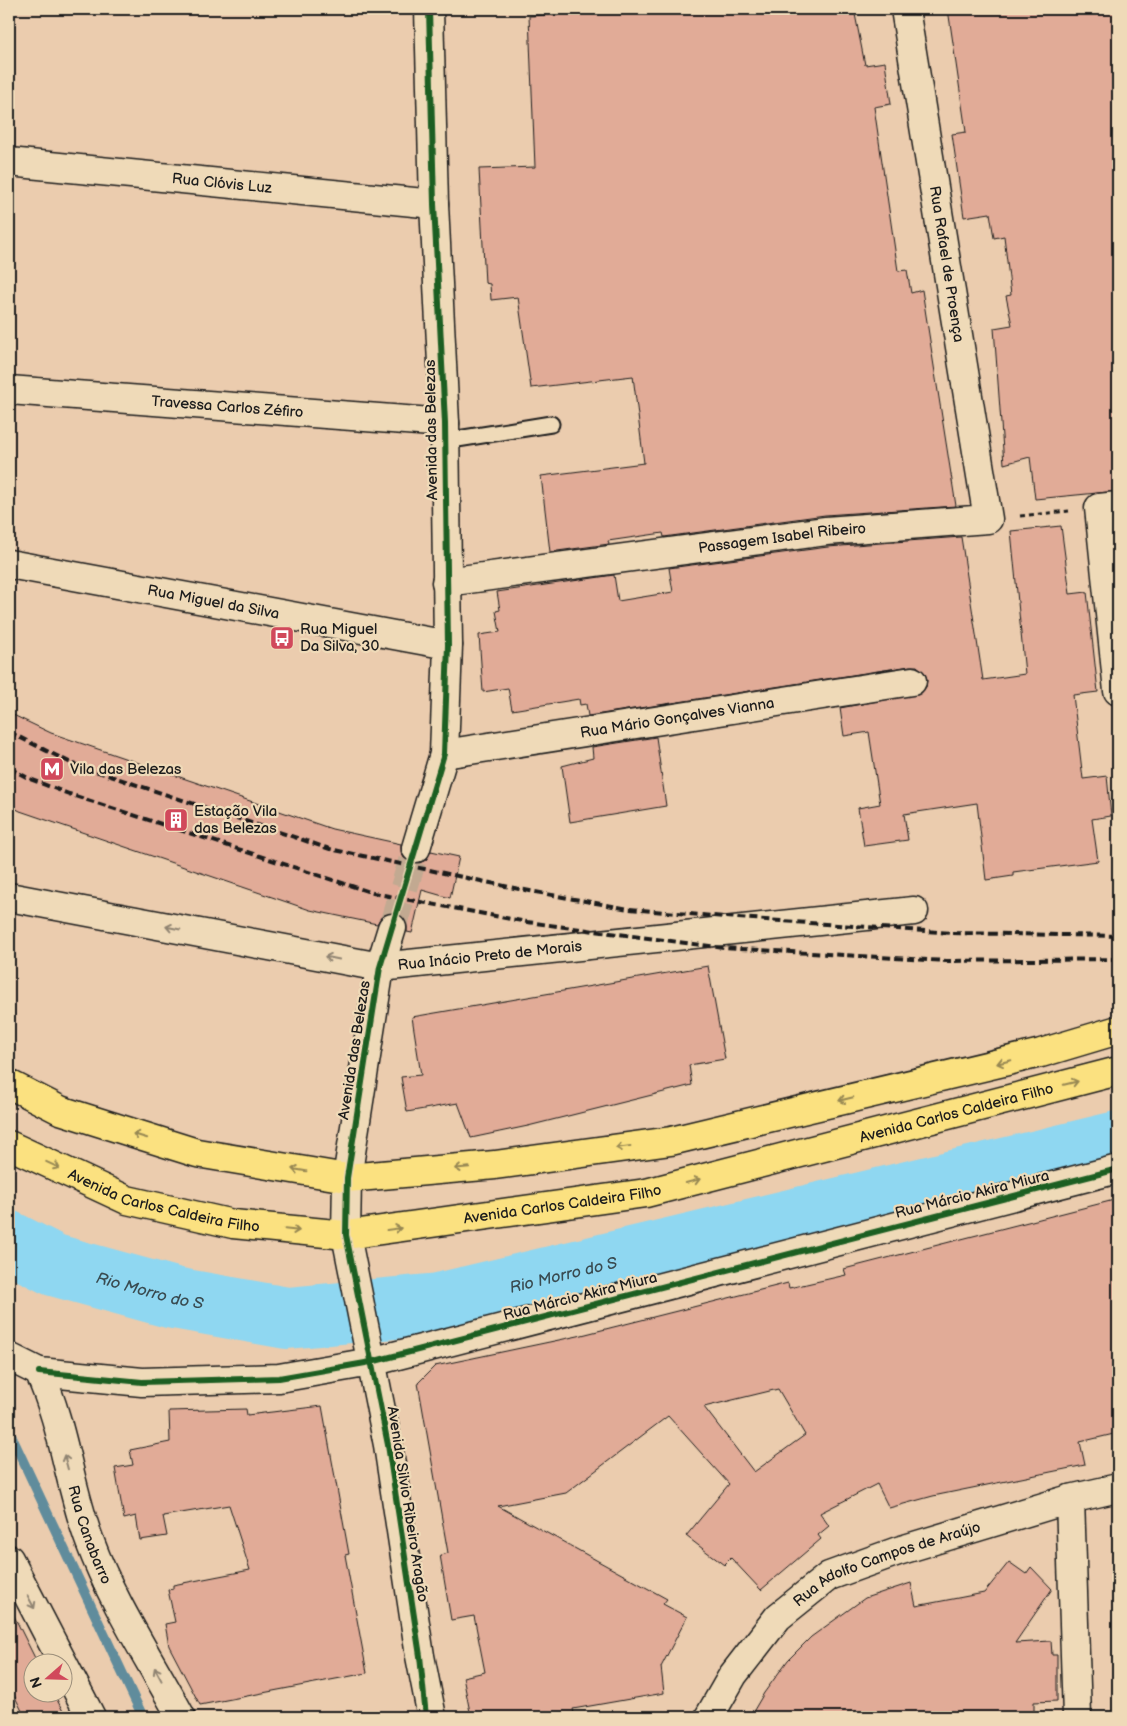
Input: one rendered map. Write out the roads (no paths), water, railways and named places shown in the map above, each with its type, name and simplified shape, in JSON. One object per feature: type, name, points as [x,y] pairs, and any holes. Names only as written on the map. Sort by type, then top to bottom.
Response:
[{"type":"main road","points":[[9,1084],[60,1110],[197,1153],[347,1178],[495,1165],[671,1141],[1041,1053],[1118,1030]]},
{"type":"main road","name":"Avenida Carlos Caldeira Filho","points":[[9,1145],[127,1200],[233,1224],[346,1235],[646,1194],[1118,1071]]},
{"type":"street","name":"Avenida das Belezas","points":[[416,848],[444,754],[448,645],[445,432],[434,204],[429,9]]},
{"type":"street","name":"Rua Rafael de Proença","points":[[905,9],[988,519]]},
{"type":"street","name":"Rua Clóvis Luz","points":[[9,162],[434,204]]},
{"type":"street","name":"Travessa Carlos Zéfiro","points":[[9,390],[445,432]]},
{"type":"street","points":[[1109,507],[1118,691]]},
{"type":"street","name":"Passagem Isabel Ribeiro","points":[[446,582],[826,531],[988,519]]},
{"type":"street","name":"Rua Miguel da Silva","points":[[9,564],[448,645]]},
{"type":"street","name":"Rua Mário Gonçalves Vianna","points":[[444,754],[912,681]]},
{"type":"street","name":"Rua Inácio Preto de Morais","points":[[9,897],[380,967],[914,911]]},
{"type":"street","name":"Avenida das Belezas","points":[[347,1178],[380,967],[392,928]]},
{"type":"street","name":"Rua Márcio Akira Miura","points":[[39,1372],[142,1382],[269,1378],[371,1362],[1118,1169]]},
{"type":"street","name":"Avenida Silvio Ribeiro Aragão","points":[[347,1178],[346,1235],[388,1445],[420,1656],[432,1717]]},
{"type":"street","points":[[9,1357],[39,1372]]},
{"type":"street","name":"Rua Canabarro","points":[[39,1372],[53,1407],[73,1490],[90,1543],[112,1590],[181,1717]]},
{"type":"street","name":"Rua Adolfo Campos de Araújo","points":[[709,1717],[733,1675],[778,1617],[829,1576],[898,1551],[1070,1499],[1118,1488]]},
{"type":"street","points":[[1070,1499],[1077,1717]]},
{"type":"street","points":[[9,1558],[92,1717]]},
{"type":"street","name":"Avenida Silvio Ribeiro Aragão","points":[[420,1656],[426,1717]]},
{"type":"lane","points":[[445,432],[551,424]]},
{"type":"waterway","name":"Rio Morro do S","points":[[9,1242],[54,1265],[174,1298],[287,1318],[439,1304],[1118,1142]]},
{"type":"waterway","points":[[9,1431],[143,1717]]},
{"type":"tunnel","points":[[392,928],[416,848]]},
{"type":"railway","points":[[9,732],[71,763],[330,849],[519,889],[629,909],[738,918],[953,933],[1118,936]]},
{"type":"railway","points":[[9,768],[30,779],[69,794],[373,893],[527,922],[724,948],[946,961],[1118,959]]},
{"type":"place","name":"Rua Miguel Da Silva, 30","points":[[282,638]]},
{"type":"place","name":"Vila das Belezas","points":[[52,769]]},
{"type":"place","name":"Estação Vila das Belezas","points":[[176,820]]}]
